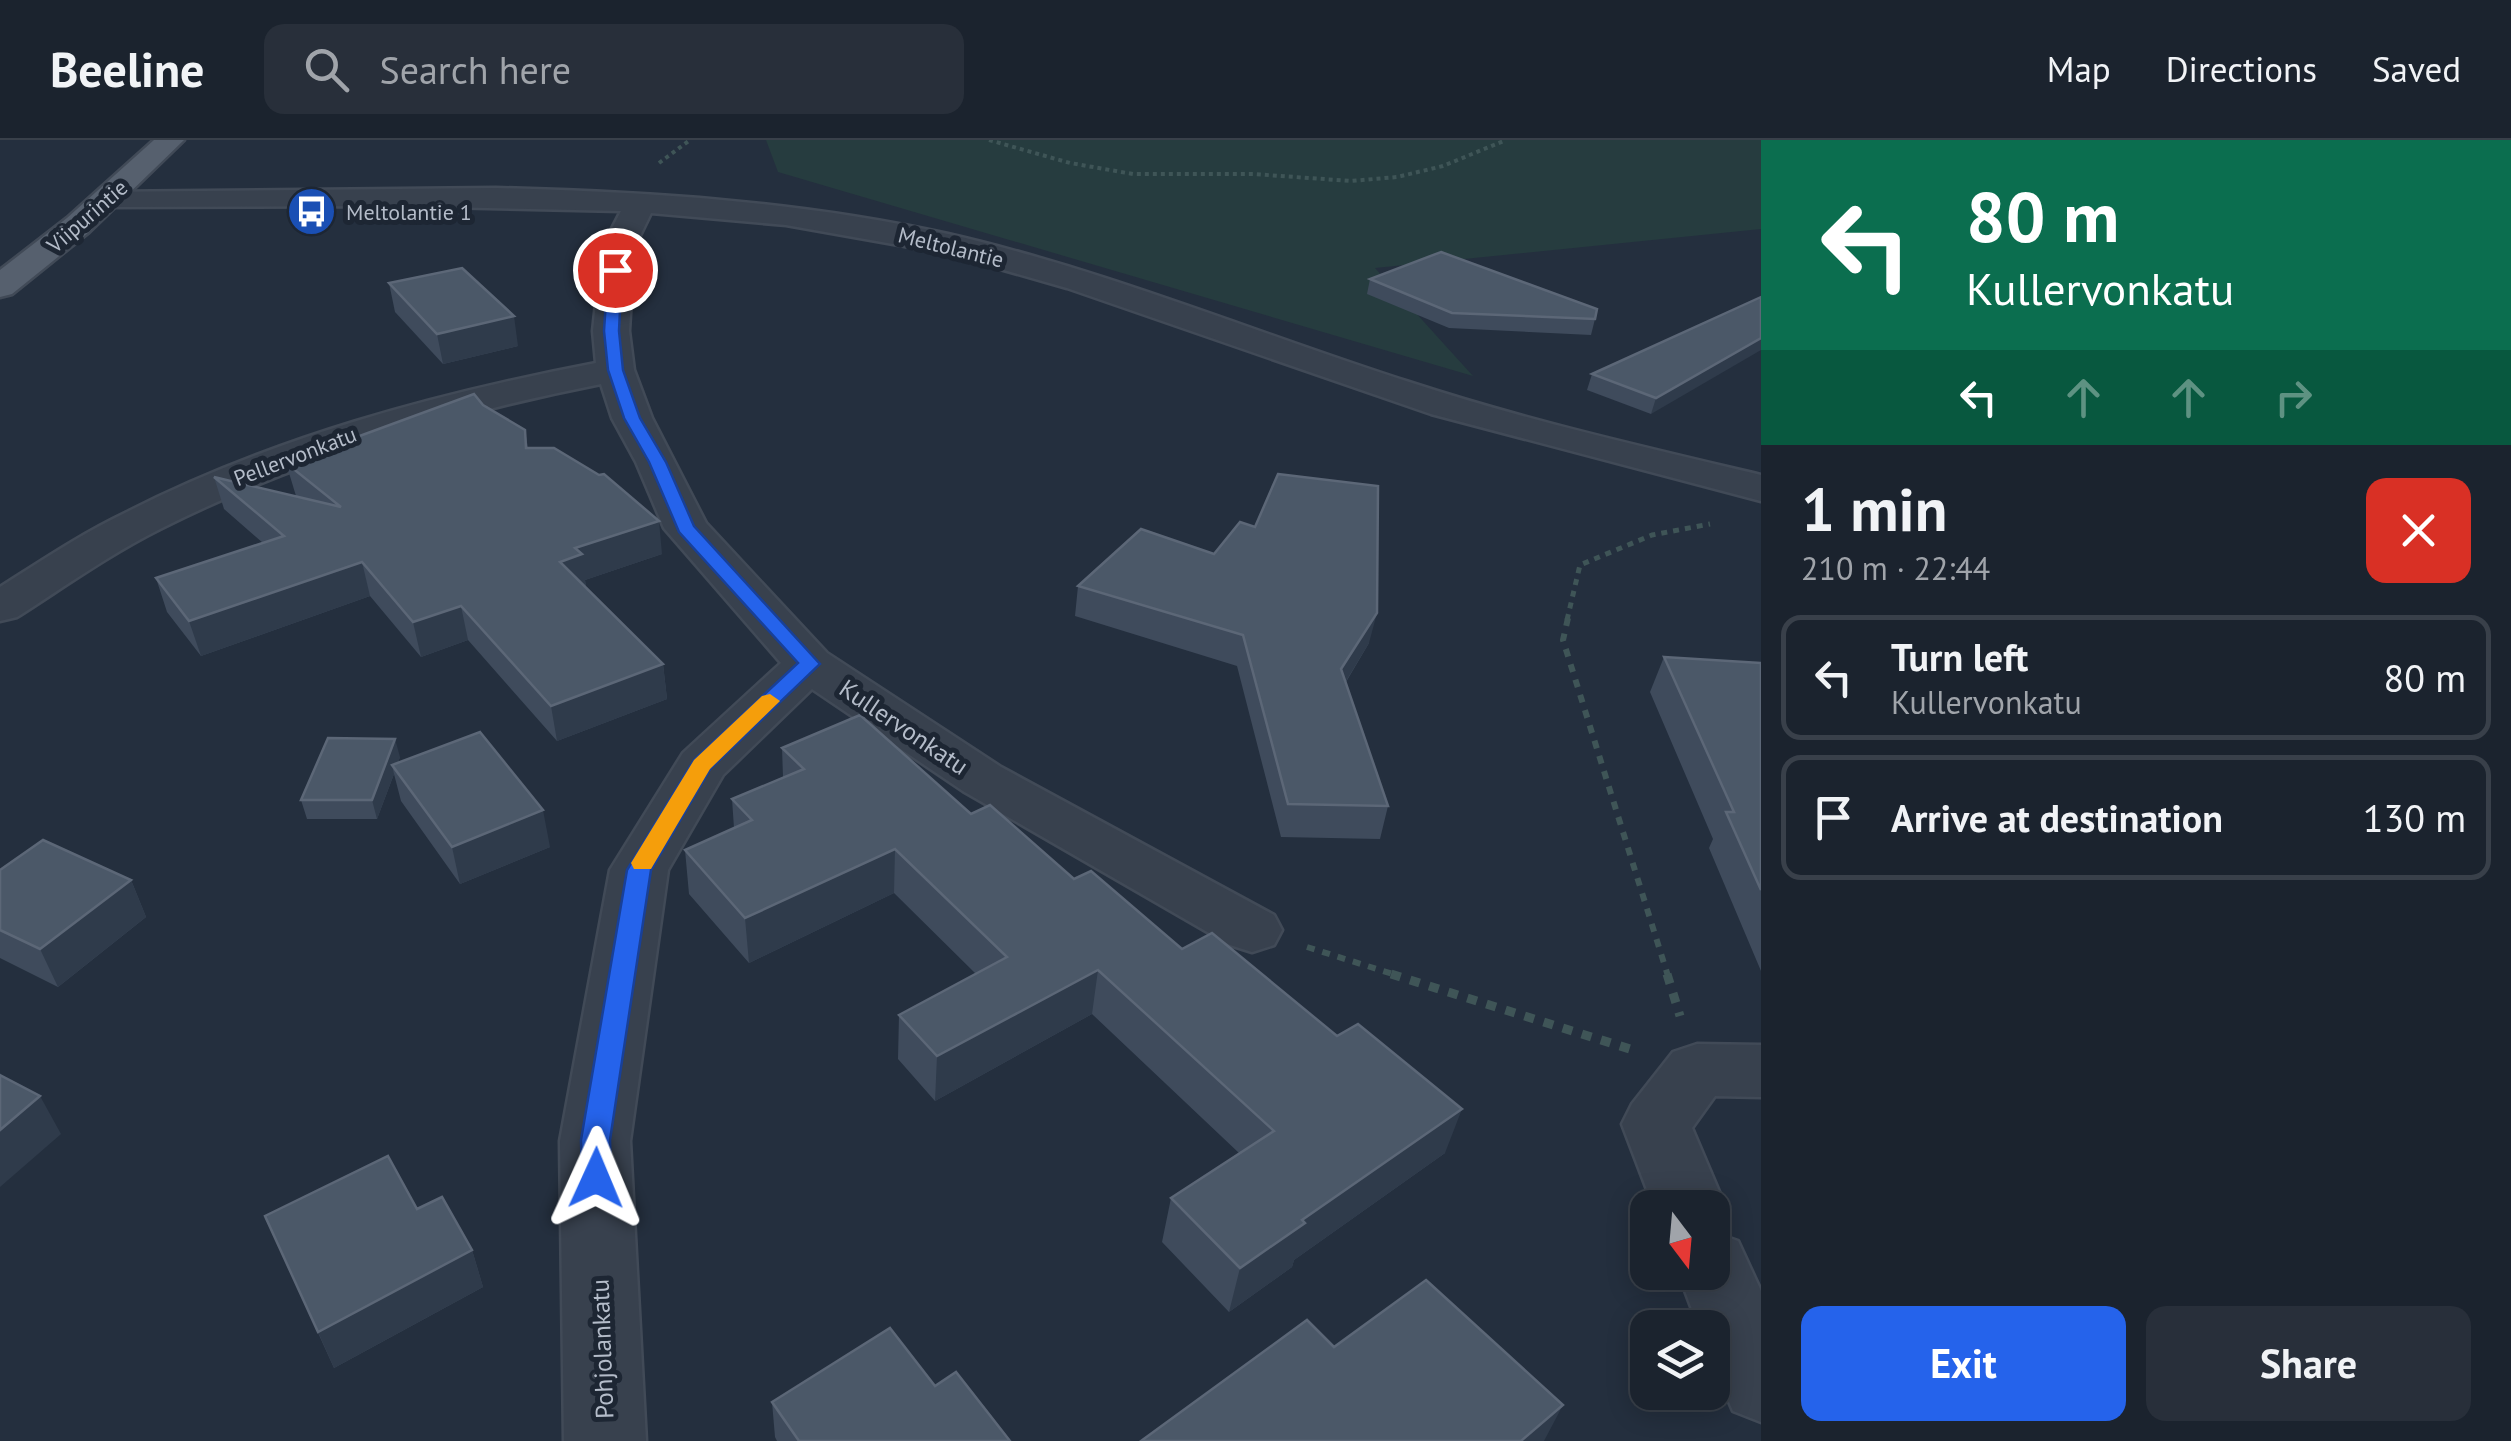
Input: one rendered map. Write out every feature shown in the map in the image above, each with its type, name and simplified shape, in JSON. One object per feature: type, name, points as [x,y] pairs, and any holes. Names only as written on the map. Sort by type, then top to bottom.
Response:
[{"type":"main road","name":"Viipurintie","points":[[0,287],[110,198],[170,140]]},
{"type":"street","name":"Meltolantie","points":[[110,198],[640,204],[746,211],[885,230],[1014,262],[1400,392],[1562,439],[1761,488]]},
{"type":"street","name":"Kullervonkatu","points":[[640,204],[618,248],[612,318],[615,370],[632,418],[657,462],[686,528],[809,664],[982,779],[1252,930]]},
{"type":"street","name":"Pellervonkatu","points":[[0,607],[140,522],[251,470],[465,400],[615,370]]},
{"type":"street","name":"Pohjolankatu","points":[[605,1441],[595,1140],[639,870],[702,765],[809,664]]},
{"type":"street","points":[[1683,1190],[1656,1124],[1729,1070]]},
{"type":"street","points":[[1723,1290],[1761,1385]]},
{"type":"path","points":[[989,140],[1091,166],[1150,175],[1253,174],[1334,181],[1439,166],[1480,156],[1506,140]]},
{"type":"path","points":[[1711,524],[1652,535],[1580,566],[1563,640],[1729,1070]]},
{"type":"path","points":[[1252,930],[1729,1070]]},
{"type":"green space","points":[[766,140],[1761,140],[1761,229],[1375,268],[1473,376],[778,172]]},
{"type":"building","points":[[1441,252],[1597,309],[1595,319],[1452,313],[1370,279]]},
{"type":"building","points":[[462,268],[514,316],[437,334],[389,283]]},
{"type":"building","points":[[1761,297],[1761,338],[1656,398],[1592,374]]},
{"type":"building","points":[[474,394],[483,405],[525,430],[526,448],[554,448],[599,475],[604,474],[659,521],[575,548],[582,554],[560,562],[663,664],[551,706],[461,606],[413,622],[362,562],[189,621],[156,578],[284,536],[214,477],[341,507],[286,463]]},
{"type":"building","points":[[1278,474],[1378,486],[1377,613],[1341,669],[1388,806],[1288,804],[1243,635],[1078,586],[1141,529],[1214,554],[1240,522],[1255,527]]},
{"type":"building","points":[[1664,657],[1761,663],[1761,890],[1726,812],[1734,812]]},
{"type":"building","points":[[860,715],[971,814],[990,805],[1074,879],[1091,871],[1182,949],[1212,933],[1337,1036],[1358,1024],[1462,1109],[1240,1268],[1171,1198],[1274,1131],[1098,970],[937,1056],[899,1015],[1007,957],[895,849],[745,918],[685,850],[752,820],[732,799],[804,769],[782,748]]},
{"type":"building","points":[[480,732],[543,810],[452,847],[392,765]]},
{"type":"building","points":[[328,738],[395,739],[372,800],[301,800]]},
{"type":"building","points":[[43,840],[131,880],[40,949],[0,930],[0,870]]},
{"type":"building","points":[[0,1075],[40,1096],[0,1130]]},
{"type":"building","points":[[388,1156],[417,1209],[442,1197],[472,1250],[318,1332],[265,1216]]},
{"type":"building","points":[[1426,1280],[1563,1405],[1521,1441],[1141,1441],[1307,1320],[1334,1347]]},
{"type":"building","points":[[890,1328],[935,1386],[956,1372],[1010,1441],[799,1441],[772,1402]]},
{"type":"slow traffic","points":[[643,863],[702,765],[770,701]]},
{"type":"place","name":"Meltolantie 1","points":[[311,212]]},
{"type":"route","points":[[596,1178],[595,1140],[639,870],[702,765],[809,664],[686,528],[657,462],[632,418],[615,370],[615,270]]}]
